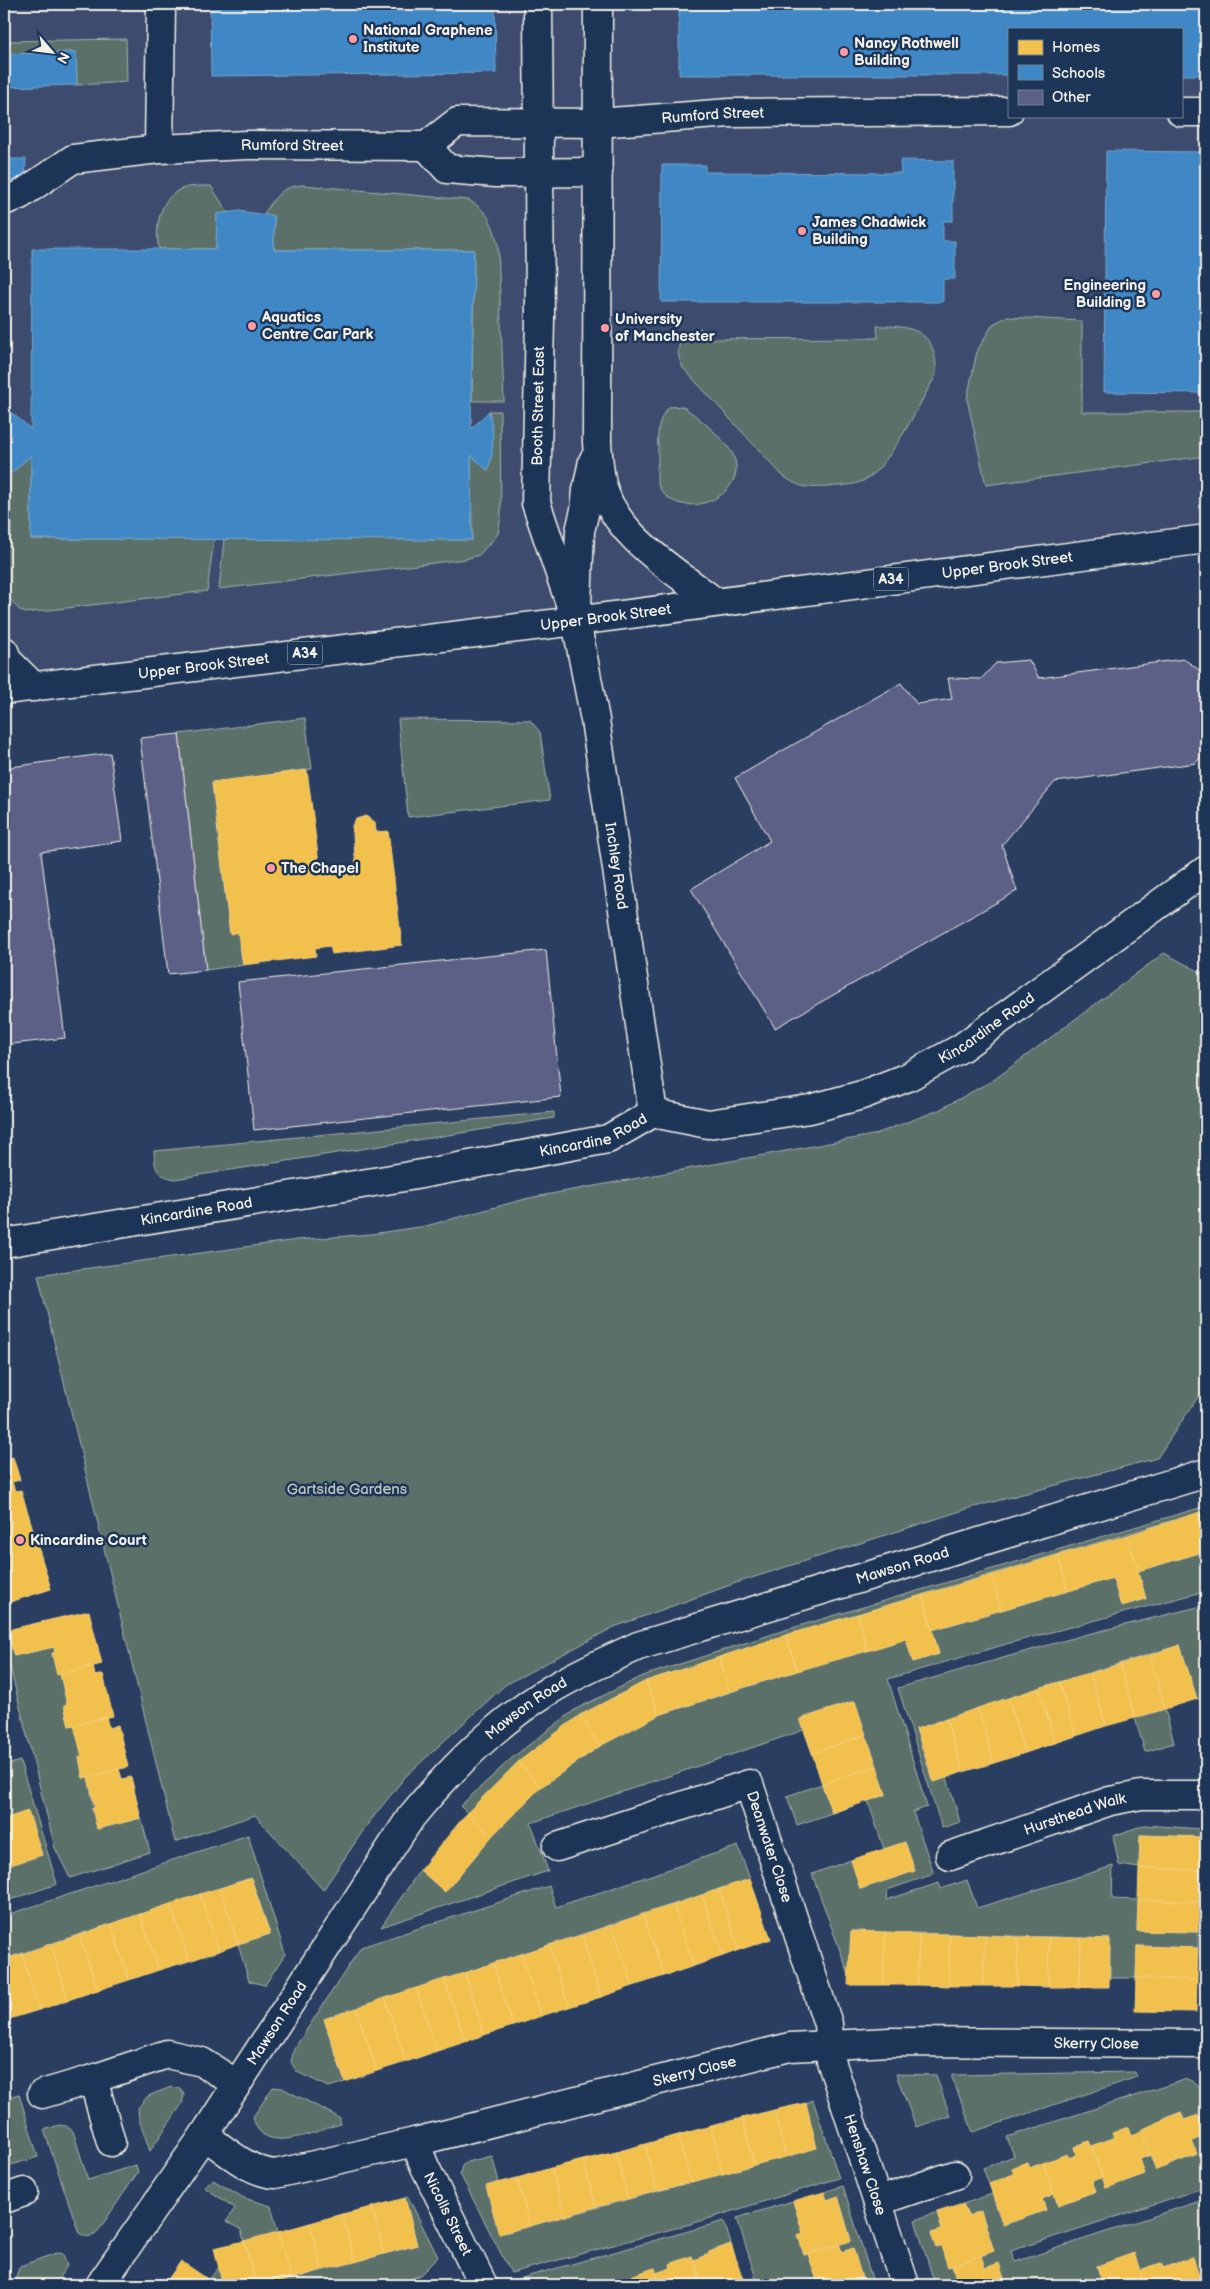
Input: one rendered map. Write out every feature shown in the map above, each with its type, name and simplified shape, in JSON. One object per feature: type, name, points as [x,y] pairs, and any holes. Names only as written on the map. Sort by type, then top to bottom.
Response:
[{"type":"main road","points":[[159,149],[161,4]]},
{"type":"main road","name":"Booth Street East","points":[[538,4],[540,319],[536,503],[576,621]]},
{"type":"main road","points":[[598,4],[597,442],[602,485],[609,503],[623,527],[641,544],[715,602]]},
{"type":"main road","name":"Rumford Street","points":[[4,201],[20,195],[73,159],[159,149],[247,145],[426,146],[457,122],[598,123],[730,113],[1008,111]]},
{"type":"main road","points":[[1182,112],[1206,112]]},
{"type":"main road","points":[[426,146],[448,169],[540,174],[598,172]]},
{"type":"main road","points":[[576,621],[580,530],[586,510],[587,490],[597,442]]},
{"type":"main road","name":"Upper Brook Street","points":[[4,690],[576,621],[1206,539]]},
{"type":"main road","name":"Inchley Road","points":[[576,621],[618,872],[652,1113]]},
{"type":"main road","points":[[4,651],[8,662],[34,687]]},
{"type":"main road","name":"Kincardine Road","points":[[4,1243],[416,1175],[608,1139],[652,1113],[708,1124],[810,1110],[862,1095],[908,1077],[961,1048],[1206,870]]},
{"type":"main road","name":"Mawson Road","points":[[100,2285],[204,2135],[411,1817],[440,1782],[475,1747],[542,1694],[638,1646],[1206,1474]]},
{"type":"main road","name":"Deanwater Close","points":[[557,1847],[748,1784],[828,2024],[829,2045]]},
{"type":"main road","name":"Hursthead Walk","points":[[950,1856],[1110,1801],[1141,1795],[1206,1795]]},
{"type":"main road","name":"Skerry Close","points":[[204,2135],[254,2168],[266,2173],[275,2174],[415,2142],[790,2047],[881,2042],[1206,2044]]},
{"type":"main road","name":"Henshaw Close","points":[[829,2045],[834,2072],[879,2201],[905,2285]]},
{"type":"main road","points":[[42,2094],[167,2054],[202,2062],[237,2084]]},
{"type":"main road","points":[[93,2079],[111,2142]]},
{"type":"main road","name":"Nicolls Street","points":[[415,2142],[425,2167],[482,2285]]},
{"type":"main road","points":[[879,2201],[955,2175]]},
{"type":"shaded area","name":"University of Manchester","points":[[4,4],[1206,4],[1206,540],[4,692]]},
{"type":"green space","points":[[126,39],[127,82],[77,85],[76,52],[4,54],[4,41]]},
{"type":"green space","points":[[303,185],[468,200],[485,213],[492,224],[498,245],[504,401],[472,401],[474,250],[274,250],[274,216],[264,214],[272,202],[284,190]]},
{"type":"green space","points":[[211,186],[228,213],[217,214],[216,249],[159,249],[157,235],[159,219],[168,199],[181,189]]},
{"type":"green space","points":[[1007,317],[1082,321],[1082,412],[1206,412],[1206,456],[986,485],[967,399],[977,351],[993,324]]},
{"type":"green space","points":[[877,326],[902,327],[921,334],[928,340],[933,349],[936,361],[936,375],[904,432],[885,461],[865,480],[847,485],[808,487],[797,485],[781,474],[683,368],[678,354],[680,343],[688,335],[701,328],[702,339],[878,338]]},
{"type":"green space","points":[[682,406],[719,436],[734,457],[736,472],[731,484],[722,494],[709,501],[695,505],[681,504],[668,498],[659,487],[657,480],[658,436],[661,418],[669,407]]},
{"type":"green space","points":[[489,411],[500,411],[501,516],[498,534],[479,555],[466,559],[219,589],[224,539],[472,540],[471,455],[488,470],[492,441]]},
{"type":"green space","points":[[31,455],[31,539],[214,539],[207,591],[25,613],[17,607],[11,600],[5,581],[4,537],[11,537],[10,474]]},
{"type":"green space","points":[[305,718],[312,769],[212,783],[230,934],[238,932],[243,965],[206,970],[179,734]]},
{"type":"green space","points":[[398,719],[530,720],[540,732],[550,800],[408,817]]},
{"type":"green space","name":"Gartside Gardens","points":[[1164,953],[1206,975],[1206,1385],[1157,1458],[967,1509],[736,1583],[614,1627],[505,1685],[405,1777],[367,1825],[323,1890],[255,1815],[175,1842],[38,1275],[297,1240],[371,1234],[426,1226],[529,1198],[873,1135],[939,1110],[995,1079]]},
{"type":"green space","points":[[554,1112],[554,1118],[175,1179],[160,1173],[155,1162],[154,1151]]},
{"type":"green space","points":[[1206,1506],[1206,1520],[1204,1511],[786,1635],[646,1681],[580,1715],[518,1762],[467,1813],[460,1806],[513,1757],[576,1709],[643,1676],[785,1630]]},
{"type":"green space","points":[[1206,1551],[1206,1591],[1010,1643],[888,1679],[927,1807],[913,1812],[934,1874],[887,1890],[886,1900],[939,1883],[941,1889],[967,1880],[977,1908],[1113,1866],[1112,1899],[1138,1900],[1137,1931],[1198,1932],[1198,1948],[1137,1946],[1136,1978],[1110,1978],[1110,1939],[851,1931],[849,1975],[812,1874],[851,1860],[861,1889],[915,1871],[905,1842],[884,1849],[868,1801],[886,1794],[854,1701],[801,1719],[804,1730],[531,1823],[548,1871],[381,1927],[420,1870],[445,1891],[492,1836],[541,1787],[600,1746],[659,1715],[906,1639],[913,1662],[939,1654],[932,1630],[1113,1578],[1121,1606],[1146,1599],[1138,1571]]},
{"type":"green space","points":[[1206,1605],[1206,1697],[1197,1699],[1180,1645],[1039,1688],[916,1729],[933,1782],[947,1778],[960,1822],[942,1828],[898,1688],[1080,1636]]},
{"type":"green space","points":[[7,1630],[14,1656],[54,1647],[55,1653],[52,1654],[57,1674],[60,1674],[67,1704],[69,1726],[74,1725],[82,1756],[79,1757],[83,1778],[88,1777],[98,1829],[141,1818],[150,1852],[70,1878],[55,1848],[4,1643],[4,1631]]},
{"type":"green space","points":[[1165,1709],[1174,1743],[1145,1752],[1135,1718]]},
{"type":"green space","points":[[20,1761],[57,1884],[4,1902],[4,1867],[42,1855],[28,1811],[4,1819],[4,1766]]},
{"type":"green space","points":[[822,1784],[832,1813],[797,1825],[787,1796]]},
{"type":"green space","points":[[1144,1825],[1201,1829],[1201,1837],[1140,1835],[1139,1868],[1119,1865],[1113,1836]]},
{"type":"green space","points":[[248,1835],[285,1954],[265,1985],[249,1981],[238,1944],[270,1934],[251,1878],[4,1959],[4,1916]]},
{"type":"green space","points":[[738,1846],[750,1879],[324,2019],[345,2082],[329,2087],[297,2072],[291,2062],[294,2049],[361,1947],[549,1886],[556,1907]]},
{"type":"green space","points":[[1135,2072],[1137,2077],[973,2132],[951,2075]]},
{"type":"green space","points":[[896,2074],[936,2075],[950,2116],[916,2127]]},
{"type":"green space","points":[[1187,2079],[1200,2088],[1203,2094],[1206,2109],[1206,2134],[1199,2115],[1184,2120],[1181,2112],[1165,2118],[1165,2120],[1131,2136],[1128,2127],[1114,2138],[1091,2146],[1089,2141],[1074,2147],[1076,2155],[1069,2158],[1067,2155],[1029,2168],[1027,2162],[1012,2168],[1014,2174],[989,2184],[983,2168],[1014,2156],[1007,2137]]},
{"type":"green space","points":[[171,2087],[180,2088],[184,2095],[182,2104],[150,2151],[139,2119],[138,2108],[148,2096]]},
{"type":"green space","points":[[273,2087],[282,2088],[340,2118],[340,2124],[304,2136],[277,2139],[266,2136],[258,2129],[253,2117]]},
{"type":"green space","points":[[19,2094],[38,2157],[4,2167],[4,2098]]},
{"type":"green space","points":[[813,2100],[839,2178],[701,2221],[511,2273],[460,2174],[462,2166],[467,2162],[492,2156],[499,2182],[487,2186],[500,2234],[816,2148],[806,2103]]},
{"type":"green space","points":[[59,2125],[66,2126],[73,2131],[88,2180],[136,2165],[138,2172],[96,2234],[92,2236],[85,2236],[79,2233],[44,2130]]},
{"type":"green space","points":[[1206,2135],[1206,2187],[1011,2251],[1015,2262],[1206,2199],[1204,2285],[1189,2285],[1200,2281],[1192,2258],[1163,2268],[1161,2263],[1140,2270],[1097,2266],[1103,2285],[1006,2285],[999,2264],[985,2268],[981,2256],[994,2251],[981,2212],[968,2216],[963,2204],[992,2194],[1003,2225],[1046,2210],[1042,2199],[1054,2194],[1058,2205],[1096,2191],[1092,2181],[1103,2177],[1107,2188],[1144,2174],[1140,2159],[1150,2155],[1156,2170],[1196,2155],[1192,2141]]},
{"type":"green space","points":[[213,2180],[244,2198],[271,2206],[278,2232],[244,2241],[241,2230],[227,2221],[235,2208],[204,2187]]},
{"type":"green space","points":[[843,2186],[874,2285],[864,2285],[853,2249],[842,2252],[839,2244],[851,2240],[838,2197],[827,2200],[824,2192]]},
{"type":"green space","points":[[408,2197],[438,2257],[420,2275],[395,2285],[268,2285],[417,2245],[405,2198]]},
{"type":"green space","points":[[793,2201],[803,2233],[798,2235],[804,2255],[808,2254],[817,2280],[811,2281],[812,2285],[758,2285],[737,2218]]},
{"type":"green space","points":[[937,2212],[942,2230],[931,2233],[936,2248],[941,2246],[948,2267],[952,2266],[957,2281],[948,2285],[935,2285],[915,2220]]},
{"type":"green space","points":[[724,2221],[731,2244],[694,2260],[692,2256],[670,2264],[671,2268],[656,2273],[654,2268],[631,2276],[632,2281],[619,2285],[617,2281],[604,2285],[518,2285],[515,2280]]},
{"type":"green space","points":[[56,2253],[63,2254],[67,2266],[54,2285],[21,2285],[23,2281],[15,2279],[20,2266]]},
{"type":"green space","points":[[219,2267],[223,2285],[205,2285]]},
{"type":"building: Homes","name":"The Chapel","points":[[307,770],[320,871],[356,865],[352,825],[356,819],[366,816],[375,823],[376,832],[388,831],[402,945],[332,954],[330,946],[315,948],[316,956],[243,965],[238,932],[230,934],[212,782]]},
{"type":"building: Homes","name":"Kincardine Court","points":[[13,1457],[20,1480],[12,1482],[15,1491],[21,1490],[51,1589],[4,1604],[4,1461]]},
{"type":"building: Homes","points":[[1204,1511],[1206,1520],[1206,1551],[1138,1571],[1128,1535]]},
{"type":"building: Homes","points":[[1128,1535],[1146,1599],[1121,1606],[1113,1578],[1068,1591],[1058,1555]]},
{"type":"building: Homes","points":[[1058,1555],[1068,1591],[1001,1610],[992,1575]]},
{"type":"building: Homes","points":[[992,1575],[1001,1610],[932,1630],[923,1595]]},
{"type":"building: Homes","points":[[923,1595],[939,1654],[913,1662],[906,1639],[867,1651],[858,1614]]},
{"type":"building: Homes","points":[[89,1611],[102,1664],[57,1675],[52,1653],[55,1653],[54,1647],[14,1656],[7,1630]]},
{"type":"building: Homes","points":[[858,1614],[867,1651],[797,1671],[786,1635]]},
{"type":"building: Homes","points":[[786,1635],[797,1671],[729,1692],[720,1657]]},
{"type":"building: Homes","points":[[1180,1645],[1197,1699],[1165,1709],[1150,1655]]},
{"type":"building: Homes","points":[[1150,1655],[1165,1709],[1135,1718],[1120,1664]]},
{"type":"building: Homes","points":[[720,1657],[729,1692],[659,1715],[646,1681]]},
{"type":"building: Homes","points":[[1120,1664],[1135,1718],[1106,1726],[1090,1673]]},
{"type":"building: Homes","points":[[93,1666],[95,1676],[103,1674],[113,1716],[69,1726],[64,1705],[67,1704],[60,1674]]},
{"type":"building: Homes","points":[[1090,1673],[1106,1726],[1076,1736],[1059,1682]]},
{"type":"building: Homes","points":[[646,1681],[659,1715],[600,1746],[580,1715]]},
{"type":"building: Homes","points":[[1059,1682],[1076,1736],[1055,1743],[1039,1688]]},
{"type":"building: Homes","points":[[1039,1688],[1055,1743],[1025,1753],[1008,1698]]},
{"type":"building: Homes","points":[[1008,1698],[1025,1753],[994,1763],[978,1708]]},
{"type":"building: Homes","points":[[855,1701],[866,1735],[812,1753],[800,1719]]},
{"type":"building: Homes","points":[[978,1708],[994,1763],[963,1772],[946,1719]]},
{"type":"building: Homes","points":[[580,1715],[600,1746],[541,1787],[518,1762]]},
{"type":"building: Homes","points":[[106,1717],[109,1728],[118,1725],[128,1767],[83,1778],[79,1757],[82,1756],[74,1725]]},
{"type":"building: Homes","points":[[946,1719],[963,1772],[934,1782],[916,1729]]},
{"type":"building: Homes","points":[[866,1735],[877,1766],[822,1784],[812,1753]]},
{"type":"building: Homes","points":[[518,1762],[541,1787],[492,1836],[467,1813]]},
{"type":"building: Homes","points":[[877,1766],[886,1795],[832,1813],[822,1784]]},
{"type":"building: Homes","points":[[119,1769],[122,1779],[131,1777],[141,1818],[97,1829],[92,1808],[95,1807],[88,1777]]},
{"type":"building: Homes","points":[[28,1811],[42,1855],[4,1867],[4,1819]]},
{"type":"building: Homes","points":[[467,1813],[492,1836],[445,1892],[420,1870]]},
{"type":"building: Homes","points":[[1140,1835],[1201,1837],[1200,1870],[1139,1868]]},
{"type":"building: Homes","points":[[905,1842],[915,1871],[860,1889],[851,1860]]},
{"type":"building: Homes","points":[[1139,1868],[1200,1870],[1199,1902],[1138,1900]]},
{"type":"building: Homes","points":[[251,1878],[270,1934],[238,1944],[220,1888]]},
{"type":"building: Homes","points":[[750,1879],[771,1939],[739,1950],[719,1889]]},
{"type":"building: Homes","points":[[220,1888],[238,1944],[219,1951],[200,1894]]},
{"type":"building: Homes","points":[[719,1889],[739,1950],[723,1956],[702,1895]]},
{"type":"building: Homes","points":[[200,1894],[219,1951],[189,1961],[170,1904]]},
{"type":"building: Homes","points":[[702,1895],[723,1956],[694,1966],[673,1905]]},
{"type":"building: Homes","points":[[1138,1900],[1199,1902],[1198,1932],[1137,1931]]},
{"type":"building: Homes","points":[[170,1904],[189,1961],[159,1970],[140,1914]]},
{"type":"building: Homes","points":[[673,1905],[694,1966],[664,1976],[643,1914]]},
{"type":"building: Homes","points":[[140,1914],[159,1970],[129,1980],[111,1924]]},
{"type":"building: Homes","points":[[643,1914],[664,1976],[633,1986],[612,1925]]},
{"type":"building: Homes","points":[[111,1924],[129,1980],[98,1990],[79,1935]]},
{"type":"building: Homes","points":[[612,1925],[633,1986],[601,1997],[582,1935]]},
{"type":"building: Homes","points":[[851,1931],[885,1932],[883,1985],[848,1985]]},
{"type":"building: Homes","points":[[885,1932],[919,1934],[917,1985],[883,1985]]},
{"type":"building: Homes","points":[[919,1934],[950,1934],[949,1986],[917,1985]]},
{"type":"building: Homes","points":[[950,1934],[985,1935],[983,1986],[949,1986]]},
{"type":"building: Homes","points":[[79,1935],[98,1990],[68,2000],[51,1944]]},
{"type":"building: Homes","points":[[582,1935],[601,1997],[569,2007],[549,1945]]},
{"type":"building: Homes","points":[[985,1935],[1018,1937],[1017,1986],[983,1986]]},
{"type":"building: Homes","points":[[1018,1937],[1049,1937],[1048,1987],[1017,1986]]},
{"type":"building: Homes","points":[[1049,1937],[1081,1938],[1080,1987],[1048,1987]]},
{"type":"building: Homes","points":[[1081,1938],[1110,1939],[1109,1987],[1080,1987]]},
{"type":"building: Homes","points":[[51,1944],[68,2000],[39,2010],[22,1954]]},
{"type":"building: Homes","points":[[549,1945],[569,2007],[541,2016],[521,1954]]},
{"type":"building: Homes","points":[[1137,1946],[1198,1948],[1197,1980],[1136,1978]]},
{"type":"building: Homes","points":[[22,1954],[39,2010],[6,2020],[4,2013],[4,1959]]},
{"type":"building: Homes","points":[[521,1954],[541,2016],[513,2026],[493,1963]]},
{"type":"building: Homes","points":[[493,1963],[513,2026],[484,2035],[465,1973]]},
{"type":"building: Homes","points":[[465,1973],[484,2035],[465,2042],[444,1979]]},
{"type":"building: Homes","points":[[1136,1978],[1197,1980],[1196,2012],[1135,2011]]},
{"type":"building: Homes","points":[[444,1979],[465,2042],[437,2051],[416,1988]]},
{"type":"building: Homes","points":[[416,1988],[437,2051],[406,2062],[385,1998]]},
{"type":"building: Homes","points":[[385,1998],[406,2062],[377,2071],[356,2008]]},
{"type":"building: Homes","points":[[356,2008],[377,2071],[345,2082],[324,2019]]},
{"type":"building: Homes","points":[[4,2013],[10,2030],[4,2033]]},
{"type":"building: Homes","points":[[806,2103],[817,2148],[786,2157],[774,2110]]},
{"type":"building: Homes","points":[[774,2110],[786,2157],[754,2165],[742,2118]]},
{"type":"building: Homes","points":[[1181,2112],[1184,2120],[1199,2115],[1206,2135],[1192,2141],[1197,2154],[1156,2170],[1141,2130]]},
{"type":"building: Homes","points":[[742,2118],[754,2165],[723,2174],[711,2126]]},
{"type":"building: Homes","points":[[711,2126],[723,2174],[691,2182],[678,2135]]},
{"type":"building: Homes","points":[[1128,2127],[1131,2136],[1141,2132],[1150,2155],[1140,2159],[1145,2174],[1106,2188],[1091,2146],[1114,2138],[1112,2133]]},
{"type":"building: Homes","points":[[678,2135],[691,2182],[657,2191],[645,2144]]},
{"type":"building: Homes","points":[[1089,2141],[1103,2177],[1092,2181],[1096,2191],[1058,2205],[1043,2163],[1067,2154],[1069,2158],[1076,2155],[1074,2147]]},
{"type":"building: Homes","points":[[645,2144],[657,2191],[628,2199],[616,2152]]},
{"type":"building: Homes","points":[[616,2152],[628,2199],[596,2207],[583,2160]]},
{"type":"building: Homes","points":[[583,2160],[596,2207],[565,2216],[551,2168]]},
{"type":"building: Homes","points":[[1027,2162],[1029,2168],[1043,2163],[1054,2194],[1042,2199],[1046,2210],[1003,2225],[989,2184],[1014,2174],[1012,2168]]},
{"type":"building: Homes","points":[[551,2168],[565,2216],[530,2226],[517,2178]]},
{"type":"building: Homes","points":[[517,2178],[530,2226],[499,2234],[486,2186]]},
{"type":"building: Homes","points":[[824,2192],[827,2200],[838,2196],[851,2241],[804,2255],[798,2235],[803,2233],[793,2201]]},
{"type":"building: Homes","points":[[405,2198],[417,2245],[384,2254],[372,2207]]},
{"type":"building: Homes","points":[[963,2204],[968,2216],[981,2211],[994,2251],[948,2267],[941,2246],[936,2248],[931,2233],[942,2230],[937,2212]]},
{"type":"building: Homes","points":[[372,2207],[384,2254],[355,2262],[342,2214]]},
{"type":"building: Homes","points":[[342,2214],[355,2262],[322,2270],[310,2223]]},
{"type":"building: Homes","points":[[310,2223],[322,2270],[291,2279],[278,2232]]},
{"type":"building: Homes","points":[[278,2232],[291,2279],[268,2285],[256,2285],[244,2241]]},
{"type":"building: Homes","points":[[244,2241],[256,2285],[223,2285],[214,2248]]},
{"type":"building: Homes","points":[[731,2244],[745,2285],[703,2285],[694,2260]]},
{"type":"building: Homes","points":[[839,2244],[842,2252],[853,2248],[864,2285],[812,2285],[811,2281],[817,2280],[808,2254]]},
{"type":"building: Homes","points":[[1134,2253],[1145,2285],[1103,2285],[1097,2266]]},
{"type":"building: Homes","points":[[692,2256],[703,2285],[660,2285],[656,2273],[671,2268],[670,2264]]},
{"type":"building: Homes","points":[[981,2256],[985,2268],[999,2263],[1006,2285],[948,2285],[957,2281],[952,2266]]},
{"type":"building: Homes","points":[[1193,2257],[1201,2281],[1189,2285],[1145,2285],[1140,2270],[1161,2263],[1163,2268]]},
{"type":"building: Homes","points":[[181,2261],[209,2280],[205,2285],[164,2285]]},
{"type":"building: Homes","points":[[655,2268],[660,2285],[619,2285],[632,2281],[631,2276]]},
{"type":"building: Schools","name":"National Graphene Institute","points":[[210,4],[495,4],[496,73],[211,76]]},
{"type":"building: Schools","name":"Nancy Rothwell Building","points":[[679,4],[1206,4],[1206,75],[1182,75],[1182,28],[1008,28],[1008,75],[679,75]]},
{"type":"building: Schools","points":[[76,52],[77,85],[4,87],[4,54]]},
{"type":"building: Schools","name":"Engineering Building B","points":[[1106,151],[1206,152],[1206,393],[1104,392]]},
{"type":"building: Schools","points":[[4,159],[26,159],[25,181],[4,180]]},
{"type":"building: Schools","name":"James Chadwick Building","points":[[900,160],[953,161],[953,221],[943,221],[943,241],[955,241],[955,279],[943,279],[943,302],[661,302],[662,165],[705,165],[705,172],[901,173]]},
{"type":"building: Schools","name":"Aquatics Centre Car Park","points":[[239,211],[274,216],[274,250],[474,250],[471,429],[489,411],[493,431],[492,454],[488,471],[471,455],[472,540],[31,539],[31,455],[10,474],[5,456],[5,430],[12,413],[31,429],[32,249],[216,249],[217,214]]},
{"type":"building: Other","points":[[1184,659],[1206,675],[1206,749],[1196,763],[1055,782],[1002,845],[1017,891],[775,1028],[691,889],[770,841],[735,778],[901,683],[917,704],[952,699],[948,678],[981,679],[996,663],[1029,660],[1039,678]]},
{"type":"building: Other","points":[[179,734],[206,970],[168,974],[140,738]]},
{"type":"building: Other","points":[[110,753],[122,841],[41,852],[65,1038],[4,1045],[4,768]]},
{"type":"building: Other","points":[[546,950],[561,1097],[254,1130],[238,982]]},
{"type":"place","name":"National Graphene Institute","points":[[353,39]]},
{"type":"place","name":"Nancy Rothwell Building","points":[[844,52]]},
{"type":"place","name":"James Chadwick Building","points":[[802,231]]},
{"type":"place","name":"Engineering Building B","points":[[1156,294]]},
{"type":"place","name":"Aquatics Centre Car Park","points":[[252,326]]},
{"type":"place","name":"University of Manchester","points":[[605,328]]},
{"type":"place","name":"The Chapel","points":[[271,868]]},
{"type":"place","name":"Kincardine Court","points":[[20,1540]]}]
